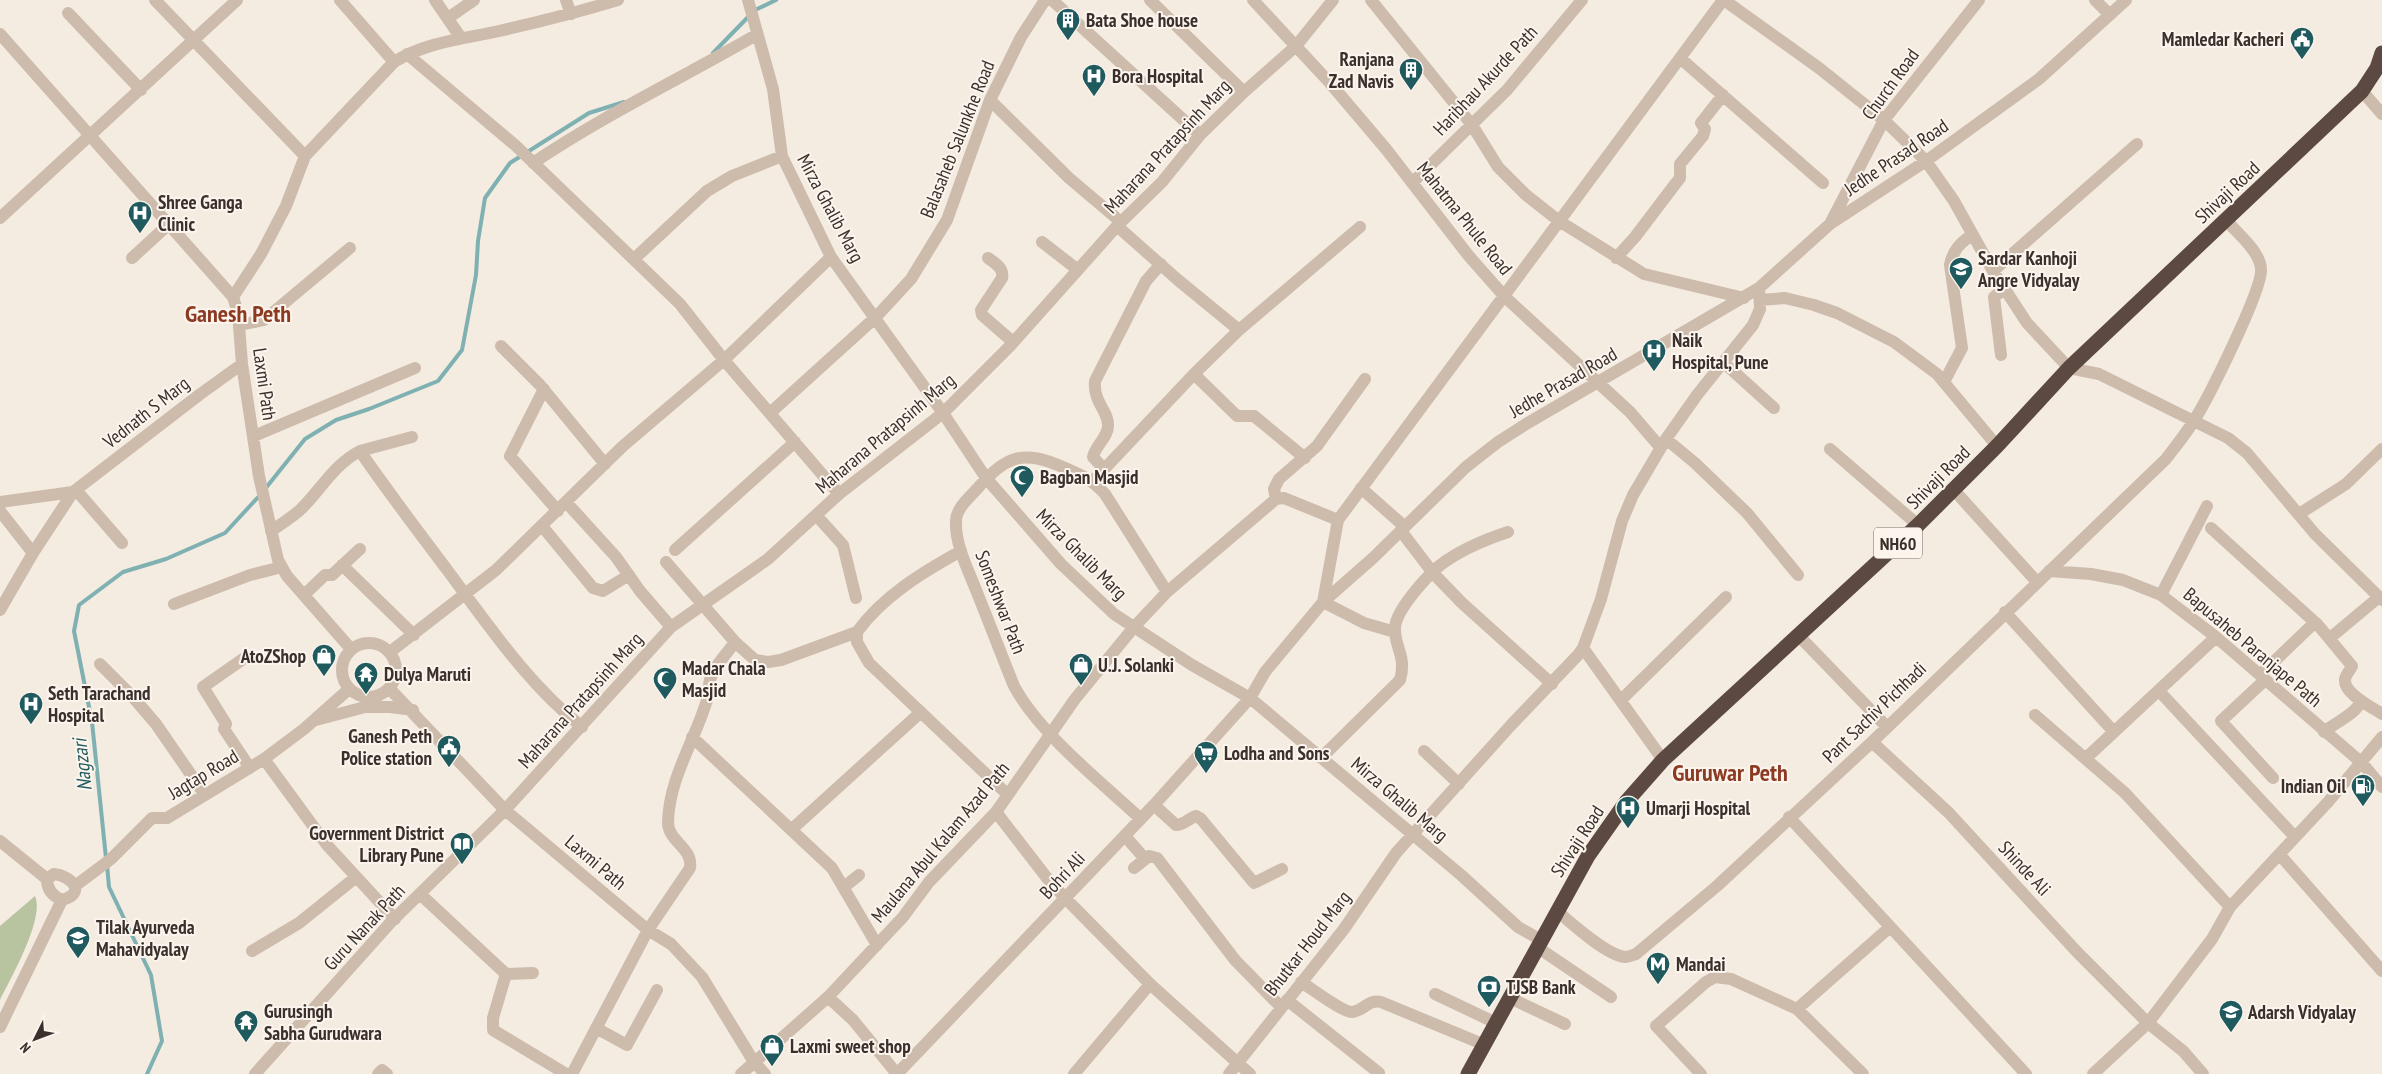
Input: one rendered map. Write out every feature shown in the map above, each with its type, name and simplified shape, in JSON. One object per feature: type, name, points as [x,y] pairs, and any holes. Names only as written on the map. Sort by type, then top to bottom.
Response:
[{"type":"highway","name":"Shivaji Road","points":[[1468,1074],[1588,856],[1626,802],[1663,760],[1918,525],[1998,446],[2069,368],[2362,91],[2377,68],[2382,53]]},
{"type":"street","points":[[155,0],[305,156]]},
{"type":"street","points":[[0,218],[194,42],[237,0]]},
{"type":"street","points":[[340,0],[394,62]]},
{"type":"street","points":[[435,0],[461,38]]},
{"type":"street","points":[[448,18],[474,0]]},
{"type":"street","points":[[566,0],[571,14]]},
{"type":"street","points":[[233,297],[261,254],[286,206],[305,156],[394,62],[407,54],[434,44],[571,14],[618,0]]},
{"type":"street","name":"Balasaheb Salunkhe Road","points":[[770,413],[876,317],[911,279],[947,220],[990,100],[1021,37],[1045,0]]},
{"type":"street","points":[[1052,0],[1200,135]]},
{"type":"street","points":[[1150,0],[1244,92]]},
{"type":"street","name":"Mahatma Phule Road","points":[[1253,0],[1337,90],[1468,255],[1505,297],[1663,443],[1695,463],[1747,513],[1798,575]]},
{"type":"street","name":"Maharana Pratapsinh Marg","points":[[505,810],[671,627],[768,559],[839,494],[943,413],[1013,342],[1119,224],[1162,182],[1200,135],[1244,92],[1296,46],[1333,0]]},
{"type":"street","points":[[1371,0],[1472,125],[1498,167],[1526,195],[1559,221],[1644,274],[1744,298]]},
{"type":"street","name":"Haribhau Akurde Path","points":[[1412,183],[1512,84],[1582,0]]},
{"type":"street","points":[[1395,632],[1364,623],[1323,602],[1338,520],[1477,330],[1505,297],[1723,0],[1819,68],[1884,120],[1926,160],[1954,201],[1993,271],[2027,323],[2069,368],[2099,374],[2228,438],[2247,453],[2332,552],[2381,599],[2330,638]]},
{"type":"street","points":[[2095,0],[2110,15]]},
{"type":"street","name":"Jedhe Prasad Road","points":[[1250,698],[1266,672],[1323,602],[1403,529],[1466,467],[1498,442],[1596,382],[1620,371],[1707,317],[1744,298],[1760,294],[1830,224],[1926,160],[2039,79],[2126,0]]},
{"type":"street","name":"Church Road","points":[[1830,224],[1884,120],[1974,2]]},
{"type":"street","name":"Mirza Ghalib Marg","points":[[748,3],[773,89],[782,156],[831,257],[876,317],[986,478],[1061,564],[1114,614],[1192,665],[1250,698],[1412,834],[1518,927],[1611,997]]},
{"type":"street","points":[[68,13],[141,90]]},
{"type":"street","points":[[530,161],[588,127],[692,72],[754,28]]},
{"type":"street","name":"Laxmi Path","points":[[0,34],[233,297],[240,325],[242,364],[263,492],[278,560],[304,596],[351,649]]},
{"type":"street","points":[[407,54],[515,144],[530,161],[680,304],[724,360],[839,494]]},
{"type":"street","points":[[1680,58],[1824,183]]},
{"type":"street","points":[[2362,91],[2382,114]]},
{"type":"street","points":[[1616,258],[1635,237],[1680,178],[1680,164],[1703,136],[1705,129],[1701,123],[1722,96]]},
{"type":"street","points":[[990,100],[1160,264],[1239,330]]},
{"type":"street","points":[[1993,271],[2137,144]]},
{"type":"street","points":[[634,259],[708,191],[732,176],[782,156]]},
{"type":"street","name":"Pant Sachiv Pichhadi","points":[[1557,910],[1590,938],[1613,952],[1626,957],[1636,954],[1717,886],[1872,742],[1886,726],[2166,460],[2194,421],[2249,309],[2260,282],[2262,268],[2255,253],[2226,220]]},
{"type":"street","points":[[132,258],[170,224]]},
{"type":"street","points":[[1168,592],[1106,494],[1093,480],[1102,468],[1239,330],[1360,227]]},
{"type":"street","points":[[1944,382],[1962,348],[1950,265],[1951,257],[1957,245],[1972,235]]},
{"type":"street","points":[[1042,242],[1078,270]]},
{"type":"street","points":[[240,325],[264,320],[350,248]]},
{"type":"street","points":[[390,652],[496,570],[605,464],[724,360],[831,257]]},
{"type":"street","points":[[988,258],[1003,273],[1002,278],[981,310],[982,315],[1013,342]]},
{"type":"street","points":[[1102,468],[1093,457],[1094,451],[1108,430],[1108,424],[1096,400],[1095,381],[1146,282],[1160,264]]},
{"type":"street","points":[[2001,355],[1994,297],[2004,289]]},
{"type":"street","points":[[1760,294],[1785,298],[1837,313],[1894,342],[1937,374],[1998,446]]},
{"type":"street","name":"Bhutkar Houd Marg","points":[[1229,1074],[1344,929],[1396,853],[1512,724],[1575,661],[1583,648],[1601,599],[1622,521],[1634,495],[1663,443],[1753,325],[1760,309],[1760,294]]},
{"type":"street","points":[[501,346],[544,389],[605,464]]},
{"type":"street","points":[[1723,362],[1774,408]]},
{"type":"street","name":"Vednath S Marg","points":[[74,491],[242,364]]},
{"type":"street","points":[[254,436],[416,368]]},
{"type":"street","points":[[1194,374],[1237,416],[1254,416],[1305,458]]},
{"type":"street","points":[[1338,520],[1284,498],[1276,499],[1274,489],[1279,480],[1317,446],[1365,379]]},
{"type":"street","points":[[544,389],[510,456],[616,556],[671,627]]},
{"type":"street","points":[[272,531],[300,510],[332,471],[360,451],[412,437]]},
{"type":"street","points":[[675,550],[795,442]]},
{"type":"street","points":[[1830,449],[1918,525]]},
{"type":"street","points":[[2298,514],[2346,484],[2382,449]]},
{"type":"street","points":[[360,451],[465,595],[558,708],[582,727]]},
{"type":"street","name":"Someshwar Path","points":[[1093,480],[1033,456],[1022,456],[1008,462],[986,478],[960,508],[956,518],[961,551],[1014,686],[1023,703],[1052,735],[1141,819]]},
{"type":"street","points":[[1362,488],[1403,529],[1433,573],[1462,603],[1552,684]]},
{"type":"street","points":[[1954,489],[2037,582]]},
{"type":"street","points":[[0,502],[74,491]]},
{"type":"street","points":[[74,491],[122,543]]},
{"type":"street","points":[[0,610],[33,553],[74,491]]},
{"type":"street","name":"Maulana Abul Kalam Azad Path","points":[[741,1074],[828,997],[903,917],[930,882],[996,812],[1096,671],[1134,627],[1168,592],[1276,499]]},
{"type":"street","points":[[2161,595],[2208,506]]},
{"type":"street","points":[[0,512],[33,553]]},
{"type":"street","points":[[816,516],[843,545],[856,598]]},
{"type":"street","points":[[542,526],[593,588],[598,591],[603,591],[629,575]]},
{"type":"street","points":[[2211,528],[2246,562],[2291,599],[2330,638],[2352,666],[2345,678],[2345,683],[2361,701],[2382,714]]},
{"type":"street","points":[[1321,758],[1400,680],[1404,669],[1403,658],[1395,632],[1402,609],[1433,573],[1447,560],[1468,548],[1508,532]]},
{"type":"street","points":[[304,596],[325,575],[332,574],[360,549]]},
{"type":"street","points":[[666,562],[735,642],[755,660],[768,662],[781,660],[857,632],[880,606],[928,569],[961,551]]},
{"type":"street","points":[[342,565],[414,635]]},
{"type":"street","points":[[174,604],[250,575],[282,567]]},
{"type":"street","name":"Bapusaheb Paranjape Path","points":[[2049,571],[2091,574],[2123,580],[2161,595],[2216,637],[2324,732],[2362,762],[2382,787]]},
{"type":"street","points":[[1621,700],[1726,597]]},
{"type":"street","points":[[2005,612],[2114,732]]},
{"type":"street","points":[[2273,778],[2221,721],[2310,627]]},
{"type":"street","points":[[857,632],[857,642],[869,663],[1008,795]]},
{"type":"street","points":[[1798,635],[1886,726]]},
{"type":"street","points":[[2086,758],[2216,637]]},
{"type":"street","points":[[572,1074],[648,930],[690,868],[691,860],[686,850],[670,834],[668,823],[674,787],[707,702],[710,680],[735,642]]},
{"type":"street","points":[[364,643],[371,643],[378,644],[390,652],[396,666],[396,674],[389,688],[374,697],[356,694],[349,688],[345,682],[342,668],[346,654],[351,649],[364,643]]},
{"type":"street","points":[[1583,648],[1663,760]]},
{"type":"street","points":[[242,660],[203,687],[226,724],[224,729],[250,768]]},
{"type":"street","points":[[100,664],[132,696],[156,724],[205,795]]},
{"type":"street","name":"Jagtap Road","points":[[75,886],[106,863],[152,818],[167,818],[264,759],[313,721],[349,688]]},
{"type":"street","name":"Laxmi Path","points":[[389,688],[413,710],[505,810],[648,930],[671,944],[702,977],[754,1062],[765,1074]]},
{"type":"street","points":[[2159,691],[2295,837]]},
{"type":"street","name":"Bohri Ali","points":[[897,1074],[1066,899],[1250,698]]},
{"type":"street","points":[[2324,732],[2341,718],[2352,712],[2361,701]]},
{"type":"street","points":[[313,721],[365,707],[390,707],[413,710]]},
{"type":"street","points":[[792,830],[921,712]]},
{"type":"street","points":[[2035,715],[2125,793],[2230,907]]},
{"type":"street","points":[[692,737],[832,868],[877,944]]},
{"type":"street","points":[[2093,1074],[2148,1023],[2212,939],[2230,907],[2280,855],[2382,737]]},
{"type":"street","name":"Shinde Ali","points":[[1872,742],[1948,813],[2077,952],[2148,1023],[2183,1051],[2203,1074]]},
{"type":"street","points":[[1424,751],[1459,784]]},
{"type":"street","points":[[264,759],[327,845],[394,919]]},
{"type":"street","points":[[1154,805],[1176,825],[1180,825],[1191,817],[1196,816],[1201,819],[1254,883],[1282,869]]},
{"type":"street","name":"Guru Nanak Path","points":[[255,1074],[394,919],[505,810]]},
{"type":"street","points":[[996,812],[1047,878],[1066,899],[1150,984],[1250,1074]]},
{"type":"street","points":[[1789,818],[2026,1074]]},
{"type":"street","points":[[1125,836],[1145,859]]},
{"type":"street","points":[[0,841],[46,878]]},
{"type":"street","points":[[2280,855],[2382,971]]},
{"type":"street","points":[[1134,868],[1149,856],[1157,858],[1236,960],[1284,1004],[1379,1073]]},
{"type":"street","points":[[54,874],[65,875],[73,881],[75,886],[74,893],[70,898],[62,900],[52,894],[46,885],[46,878],[54,874]]},
{"type":"street","points":[[844,887],[859,875]]},
{"type":"street","points":[[252,952],[299,923],[355,878]]},
{"type":"street","points":[[420,894],[506,974],[533,973]]},
{"type":"street","points":[[0,1027],[62,900]]},
{"type":"street","points":[[1797,1008],[1889,928]]},
{"type":"street","points":[[506,974],[493,1018],[493,1030],[566,1074]]},
{"type":"street","points":[[1701,1074],[1656,1026],[1706,982],[1715,977],[1731,979],[1797,1008],[1860,1073]]},
{"type":"street","points":[[1301,982],[1347,1010],[1357,1010],[1371,1001],[1381,1002],[1485,1045]]},
{"type":"street","points":[[1074,1074],[1150,984]]},
{"type":"street","points":[[596,1028],[628,1044],[657,990]]},
{"type":"street","points":[[1435,994],[1496,1023]]},
{"type":"street","points":[[828,997],[854,1020],[897,1074]]},
{"type":"street","points":[[1510,998],[1565,1024]]},
{"type":"street","points":[[378,1074],[382,1070],[387,1074]]},
{"type":"green space","points":[[35,896],[37,906],[31,933],[19,963],[0,1000],[0,926]]},
{"type":"waterway","points":[[755,10],[776,0]]},
{"type":"waterway","points":[[713,53],[750,15]]},
{"type":"waterway","points":[[265,489],[305,439],[336,420],[369,409],[438,381],[462,350],[476,275],[478,241],[485,198],[510,163],[589,113],[624,102]]},
{"type":"waterway","name":"Nagzari","points":[[106,858],[92,722],[74,631],[79,605],[123,572],[166,559],[225,533],[261,494]]},
{"type":"waterway","name":"Nagzari","points":[[107,865],[109,887],[151,975],[162,1041],[147,1074]]},
{"type":"place","name":"Bata Shoe house","points":[[1068,41]]},
{"type":"place","name":"Mamledar Kacheri","points":[[2302,60]]},
{"type":"place","name":"Ranjana Zad Navis","points":[[1411,91]]},
{"type":"place","name":"Bora Hospital","points":[[1094,97]]},
{"type":"place","name":"Shree Ganga Clinic","points":[[140,234]]},
{"type":"place","name":"Sardar Kanhoji Angre Vidyalay","points":[[1961,290]]},
{"type":"place","name":"Naik Hospital, Pune","points":[[1654,372]]},
{"type":"place","name":"Bagban Masjid","points":[[1022,498]]},
{"type":"place","name":"AtoZShop","points":[[324,677]]},
{"type":"place","name":"U.J. Solanki","points":[[1081,686]]},
{"type":"place","name":"Dulya Maruti","points":[[366,695]]},
{"type":"place","name":"Madar Chala Masjid","points":[[665,700]]},
{"type":"place","name":"Seth Tarachand Hospital","points":[[31,725]]},
{"type":"place","name":"Ganesh Peth Police station","points":[[449,768]]},
{"type":"place","name":"Lodha and Sons","points":[[1206,774]]},
{"type":"place","name":"Indian Oil","points":[[2363,807]]},
{"type":"place","name":"Umarji Hospital","points":[[1628,829]]},
{"type":"place","name":"Government District Library Pune","points":[[462,865]]},
{"type":"place","name":"Tilak Ayurveda Mahavidyalay","points":[[78,959]]},
{"type":"place","name":"Mandai","points":[[1658,985]]},
{"type":"place","name":"TJSB Bank","points":[[1489,1008]]},
{"type":"place","name":"Adarsh Vidyalay","points":[[2231,1033]]},
{"type":"place","name":"Gurusingh Sabha Gurudwara","points":[[246,1043]]},
{"type":"place","name":"Laxmi sweet shop","points":[[772,1067]]},
{"type":"district","name":"Ganesh Peth","points":[[238,313]]},
{"type":"district","name":"Guruwar Peth","points":[[1730,772]]}]
